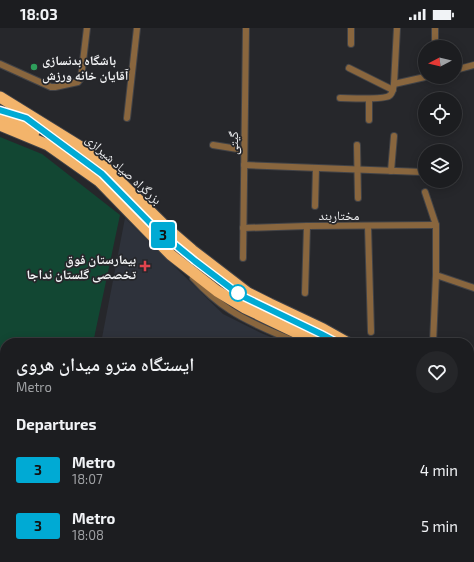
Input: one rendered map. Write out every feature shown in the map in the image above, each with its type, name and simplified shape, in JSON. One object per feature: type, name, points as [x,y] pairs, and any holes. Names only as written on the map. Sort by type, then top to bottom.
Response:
[{"type":"highway","name":"بزرگراه صیاد شیرازی","points":[[0,97],[84,149],[104,166],[170,231],[248,293],[339,338]]},
{"type":"highway","points":[[0,104],[42,123]]},
{"type":"highway","points":[[0,116],[31,130],[48,145]]},
{"type":"highway","name":"بزرگراه صیاد شیرازی","points":[[0,125],[48,145],[99,181],[171,255],[217,291],[245,308],[308,338]]},
{"type":"street","points":[[0,64],[51,87],[78,82],[82,78],[87,28]]},
{"type":"street","points":[[127,118],[137,28]]},
{"type":"street","name":"گیتی","points":[[243,258],[246,28]]},
{"type":"street","points":[[351,28],[351,44]]},
{"type":"street","points":[[340,98],[388,97],[390,95],[393,87],[397,28]]},
{"type":"street","points":[[435,28],[435,40]]},
{"type":"street","points":[[462,68],[474,65]]},
{"type":"street","points":[[349,68],[393,87],[418,79]]},
{"type":"street","points":[[369,98],[369,120]]},
{"type":"street","points":[[391,171],[394,136]]},
{"type":"street","points":[[357,145],[358,198]]},
{"type":"street","points":[[213,146],[244,150]]},
{"type":"street","points":[[244,165],[418,172]]},
{"type":"street","points":[[315,206],[316,168]]},
{"type":"street","points":[[425,192],[436,225],[436,275],[433,338]]},
{"type":"street","name":"مختاربند","points":[[243,228],[436,225]]},
{"type":"street","points":[[305,293],[307,226]]},
{"type":"street","points":[[368,226],[370,332]]},
{"type":"street","points":[[171,255],[205,290],[231,311],[287,338]]},
{"type":"street","points":[[436,275],[474,288]]},
{"type":"shaded area","name":"بیمارستان فوق تخصصی گلستان نداجا","points":[[125,218],[223,314],[273,338],[102,338]]},
{"type":"green space","points":[[0,137],[42,154],[120,215],[94,338],[0,338]]},
{"type":"metro line","name":"3","points":[[0,110],[26,118],[102,174],[157,230],[240,295],[329,338]]},
{"type":"place","name":"باشگاه بدنسازی آقایان خانه ورزش","points":[[34,67]]},
{"type":"place","name":"بیمارستان فوق تخصصی گلستان نداجا","points":[[145,266]]}]
